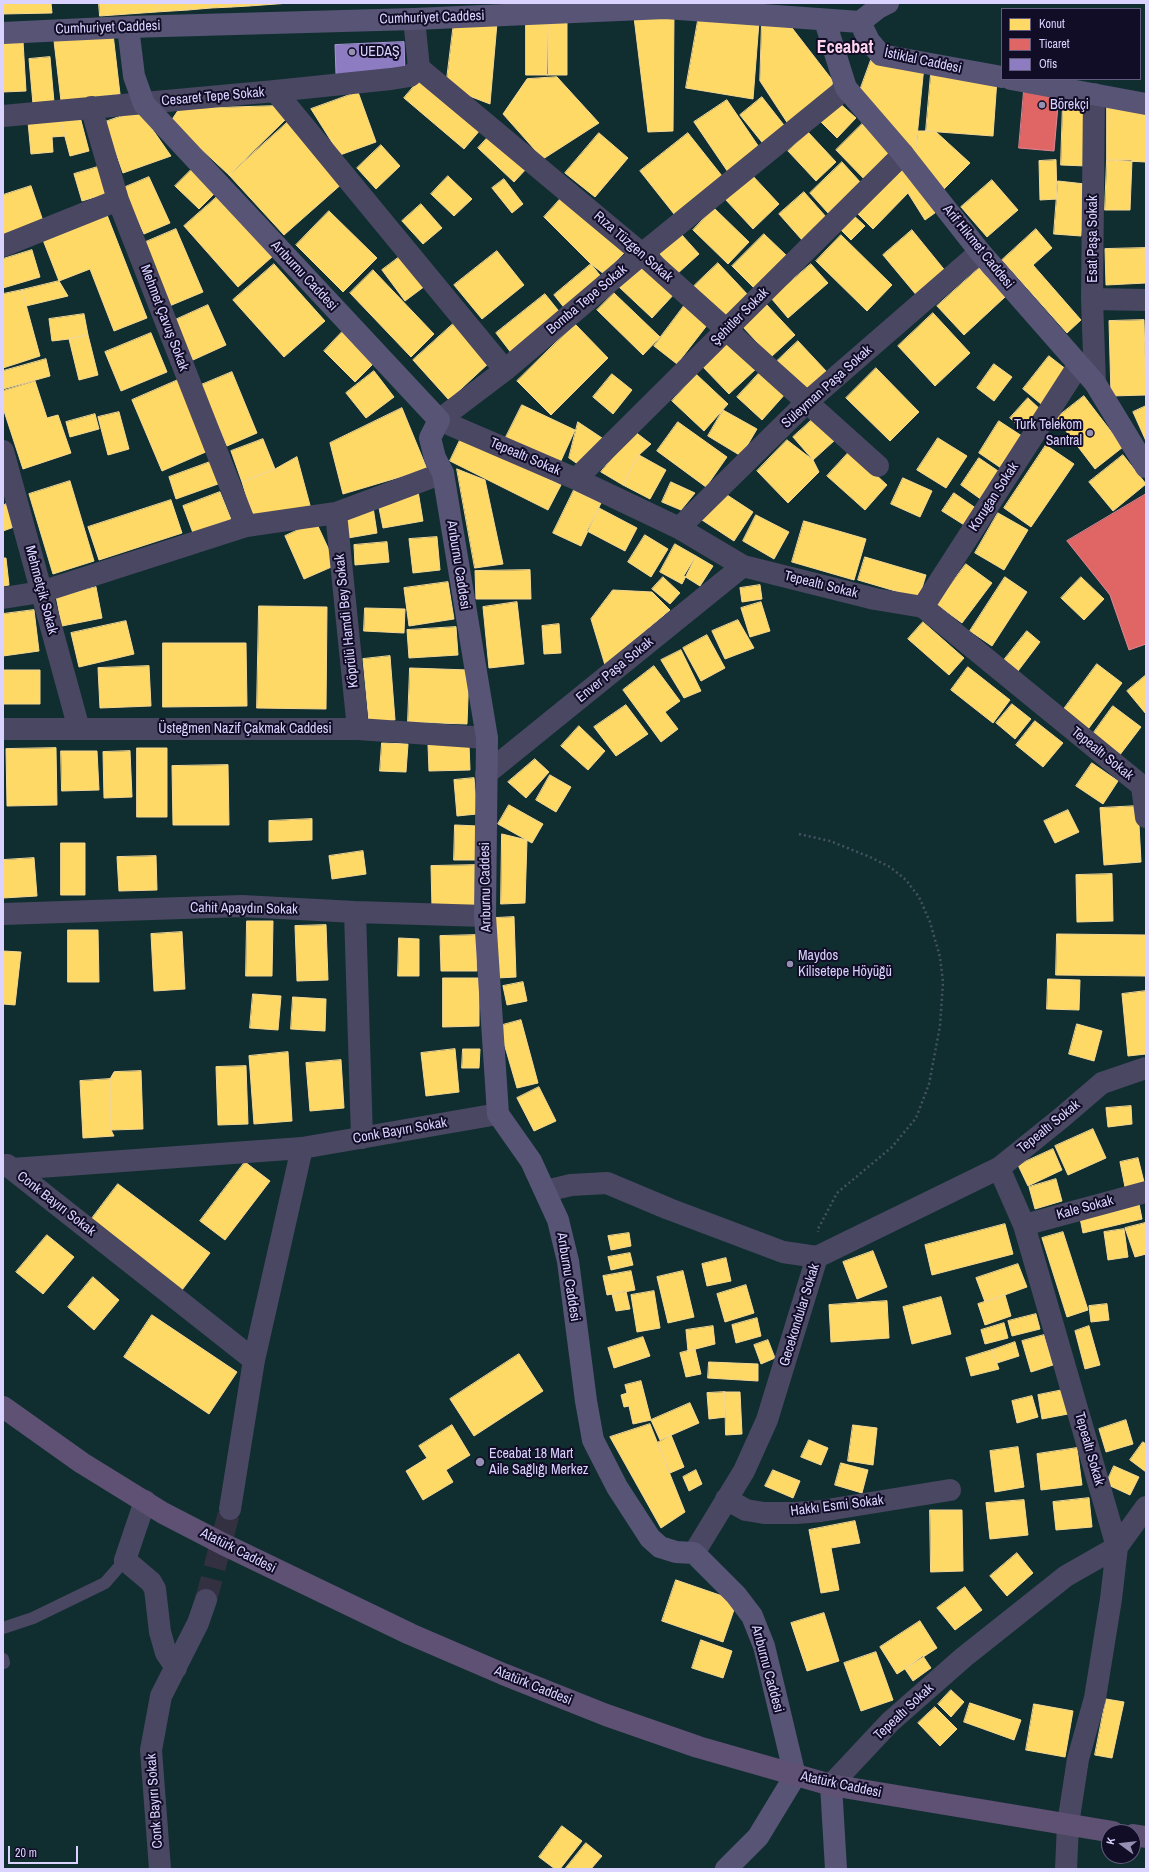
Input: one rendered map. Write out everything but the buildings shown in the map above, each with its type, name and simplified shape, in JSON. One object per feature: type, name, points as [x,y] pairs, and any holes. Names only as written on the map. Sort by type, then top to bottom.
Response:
[{"type":"main road","name":"Atatürk Caddesi","points":[[3,1407],[82,1463],[145,1501],[223,1544],[410,1634],[503,1674],[606,1715],[698,1746],[831,1786],[1101,1830]]},
{"type":"street","points":[[860,22],[878,8],[888,3]]},
{"type":"street","name":"Cumhuriyet Caddesi","points":[[3,32],[414,19],[485,10],[665,8],[824,21],[860,22]]},
{"type":"street","points":[[414,19],[419,68]]},
{"type":"street","name":"Arif Hikmet Caddesi","points":[[824,21],[846,88],[903,154],[980,252],[1078,366],[1095,383],[1146,467]]},
{"type":"street","name":"İstiklal Caddesi","points":[[860,22],[869,41],[881,55],[1001,77]]},
{"type":"street","name":"Arıburnu Caddesi","points":[[128,27],[134,76],[144,104],[439,420],[430,438],[435,458],[443,473],[487,738],[485,916],[498,1114],[531,1161],[546,1190],[558,1220],[568,1261],[585,1393],[593,1440],[617,1487],[650,1538],[660,1547],[676,1552],[694,1553],[736,1595],[752,1616],[764,1646],[795,1776]]},
{"type":"street","name":"Cesaret Tepe Sokak","points":[[3,116],[144,104],[397,78],[410,76],[419,68]]},
{"type":"street","name":"Rıza Tüzgen Sokak","points":[[419,68],[642,254],[806,403],[878,466]]},
{"type":"street","points":[[1017,80],[1146,104]]},
{"type":"street","name":"Bomba Tepe Sokak","points":[[439,420],[505,370],[642,254],[846,88]]},
{"type":"street","points":[[275,91],[505,370]]},
{"type":"street","name":"Esat Paşa Sokak","points":[[1094,94],[1092,298],[1095,383]]},
{"type":"street","name":"Mehmet Çavuş Sokak","points":[[90,108],[118,200],[246,526]]},
{"type":"street","name":"Şehitler Sokak","points":[[576,479],[903,154]]},
{"type":"street","points":[[3,246],[118,200]]},
{"type":"street","name":"Süleyman Paşa Sokak","points":[[679,528],[806,403],[980,252]]},
{"type":"street","points":[[1092,298],[1146,300]]},
{"type":"street","name":"Korugan Sokak","points":[[923,607],[1078,366]]},
{"type":"street","name":"Tepealtı Sokak","points":[[439,420],[576,479],[679,528],[743,566],[875,599],[923,607],[1144,782],[1146,816]]},
{"type":"street","name":"Mehmetçik Sokak","points":[[4,460],[79,729]]},
{"type":"street","points":[[3,598],[41,592],[246,526],[336,513],[443,473]]},
{"type":"street","name":"Köprülü Hamdi Bey Sokak","points":[[336,513],[358,729]]},
{"type":"street","name":"Enver Paşa Sokak","points":[[486,774],[743,566]]},
{"type":"street","name":"Üsteğmen Nazif Çakmak Caddesi","points":[[3,729],[358,729],[487,738]]},
{"type":"street","name":"Cahit Apaydın Sokak","points":[[3,914],[242,906],[355,912],[485,916]]},
{"type":"street","points":[[355,912],[362,1138]]},
{"type":"street","name":"Tepealtı Sokak","points":[[831,1786],[890,1722],[964,1657],[1066,1576],[1117,1547],[1024,1225],[999,1168],[1102,1083],[1146,1068]]},
{"type":"street","name":"Conk Bayırı Sokak","points":[[7,1166],[302,1148],[498,1114]]},
{"type":"street","points":[[230,1509],[254,1360],[302,1148]]},
{"type":"street","name":"Conk Bayırı Sokak","points":[[7,1166],[254,1360]]},
{"type":"street","name":"Gecekondular Sokak","points":[[694,1553],[744,1471],[767,1420],[817,1257],[999,1168]]},
{"type":"street","points":[[546,1190],[570,1185],[607,1183],[669,1209],[783,1252],[817,1257]]},
{"type":"street","name":"Kale Sokak","points":[[1024,1225],[1146,1192]]},
{"type":"street","name":"Hakkı Esmi Sokak","points":[[726,1499],[746,1510],[764,1513],[796,1513],[821,1511],[950,1490]]},
{"type":"street","points":[[145,1501],[125,1560],[151,1582],[155,1589],[160,1632],[166,1653],[176,1668]]},
{"type":"street","points":[[1066,1869],[1068,1824],[1078,1759],[1095,1698],[1111,1599],[1117,1547],[1146,1507]]},
{"type":"street","name":"Conk Bayırı Sokak","points":[[160,1869],[151,1750],[161,1696],[198,1623],[206,1600]]},
{"type":"street","points":[[726,1869],[758,1837],[795,1776]]},
{"type":"street","points":[[831,1786],[836,1869]]},
{"type":"lane","points":[[3,1628],[34,1618],[105,1583],[125,1560]]},
{"type":"path","points":[[799,834],[830,841],[870,857],[890,867],[906,880],[919,897],[930,922],[940,957],[943,982],[940,1026],[929,1084],[916,1118],[892,1147],[837,1193],[818,1229],[817,1257]]},
{"type":"green space","points":[[3,3],[1146,3],[1146,1869],[3,1869]]},
{"type":"tunnel","points":[[206,1600],[230,1509]]},
{"type":"place","name":"UEDAŞ","points":[[352,52]]},
{"type":"place","name":"Börekçi","points":[[1042,105]]},
{"type":"place","name":"Turk Telekom Santral","points":[[1090,433]]},
{"type":"place","name":"Maydos Kilisetepe Höyüğü","points":[[790,964]]},
{"type":"place","name":"Eceabat 18 Mart Aile Sağlığı Merkez","points":[[480,1462]]},
{"type":"district","name":"Eceabat","points":[[845,48]]}]
